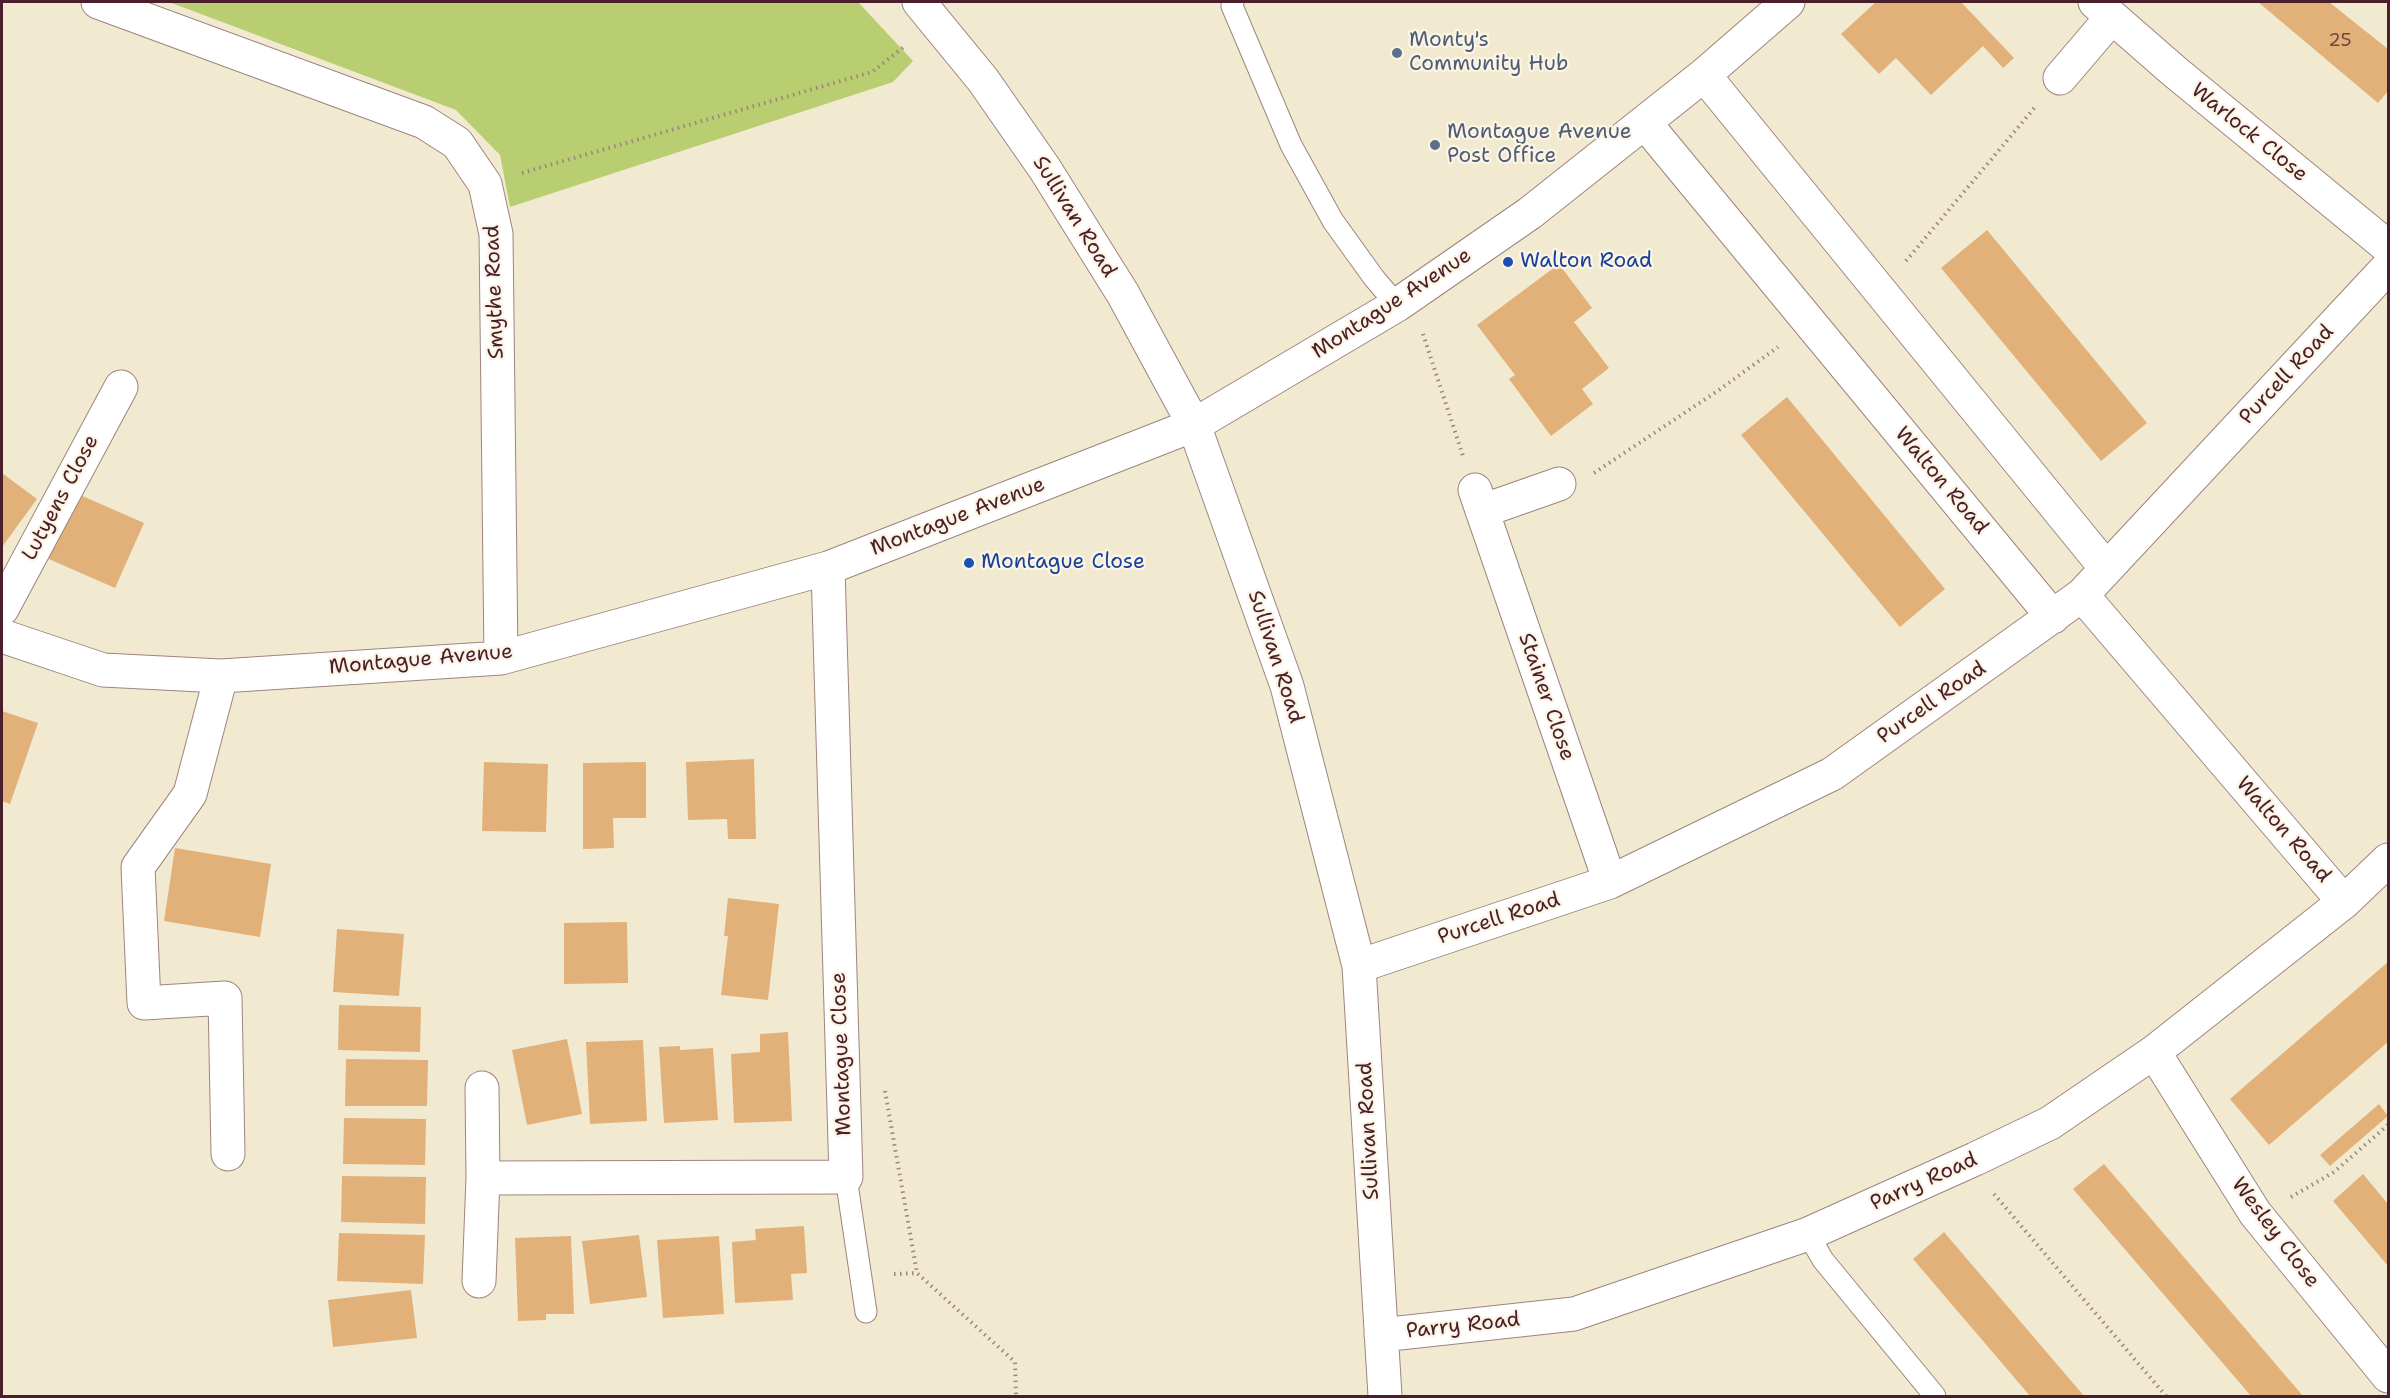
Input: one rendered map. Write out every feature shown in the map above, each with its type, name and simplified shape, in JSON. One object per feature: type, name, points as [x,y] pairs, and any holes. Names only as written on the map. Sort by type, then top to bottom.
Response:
[{"type":"street","name":"Smythe Road","points":[[98,2],[424,122],[457,143],[486,184],[496,234],[501,657]]},
{"type":"street","name":"Montague Avenue","points":[[2,636],[103,670],[221,676],[501,657],[828,568],[1194,425],[1404,300],[1530,213],[1704,75],[1788,2]]},
{"type":"street","name":"Warlock Close","points":[[2060,78],[2103,9],[2174,71],[2388,247]]},
{"type":"street","name":"Sullivan Road","points":[[928,12],[983,80],[1045,169],[1123,294],[1194,425],[1287,686],[1359,966],[1385,1396]]},
{"type":"street","points":[[1704,75],[2106,568]]},
{"type":"street","name":"Walton Road","points":[[1645,123],[2053,617]]},
{"type":"street","name":"Purcell Road","points":[[1359,966],[1610,882],[1832,774],[2082,595],[2388,267]]},
{"type":"street","name":"Lutyens Close","points":[[2,609],[121,387]]},
{"type":"street","points":[[1478,501],[1559,484]]},
{"type":"street","name":"Stainer Close","points":[[1478,501],[1610,882]]},
{"type":"street","name":"Montague Close","points":[[828,568],[846,1177]]},
{"type":"street","name":"Walton Road","points":[[2082,595],[2344,902]]},
{"type":"street","points":[[221,676],[190,794],[138,867],[144,1003],[225,998],[228,1154]]},
{"type":"street","name":"Parry Road","points":[[1381,1335],[1574,1314],[1808,1234],[1975,1159],[2050,1123],[2154,1052],[2344,902],[2388,860]]},
{"type":"street","name":"Wesley Close","points":[[2154,1052],[2255,1213],[2388,1376]]},
{"type":"street","points":[[479,1281],[483,1178],[482,1088]]},
{"type":"street","points":[[483,1178],[846,1177]]},
{"type":"lane","points":[[1233,2],[1232,6],[1291,145],[1333,221],[1374,278],[1404,300]]},
{"type":"lane","points":[[846,1177],[866,1312]]},
{"type":"lane","points":[[1808,1234],[1823,1260],[1935,1396]]},
{"type":"path","points":[[486,184],[872,72],[928,12]]},
{"type":"path","points":[[1881,291],[2060,78]]},
{"type":"path","points":[[1404,300],[1478,501]]},
{"type":"path","points":[[1559,484],[1593,474],[1719,390],[1810,323]]},
{"type":"path","points":[[2255,1213],[2281,1202],[2334,1173],[2388,1125]]},
{"type":"path","points":[[1975,1159],[1988,1186],[2166,1396]]},
{"type":"path","points":[[860,1275],[917,1273],[1015,1362],[1016,1396]]},
{"type":"green space","points":[[169,2],[858,2],[913,61],[893,82],[510,207],[500,155],[456,110]]},
{"type":"building","points":[[1876,2],[1961,2],[2014,58],[2003,68],[1983,46],[1931,95],[1896,58],[1879,74],[1841,34]]},
{"type":"building","points":[[2258,2],[2329,2],[2388,49],[2388,91],[2378,103]]},
{"type":"building","points":[[1987,230],[2147,423],[2101,461],[1941,268]]},
{"type":"building","points":[[1559,264],[1592,308],[1574,322],[1609,368],[1582,389],[1593,404],[1551,436],[1509,379],[1515,375],[1477,325]]},
{"type":"building","points":[[1787,397],[1945,589],[1900,627],[1741,435]]},
{"type":"building","points":[[2,473],[37,499],[2,547]]},
{"type":"building","points":[[71,491],[144,523],[115,588],[42,556]]},
{"type":"building","points":[[2,711],[38,723],[10,804],[2,801]]},
{"type":"building","points":[[754,759],[756,839],[728,839],[727,819],[688,820],[686,762]]},
{"type":"building","points":[[484,762],[548,764],[546,832],[482,831]]},
{"type":"building","points":[[646,762],[646,818],[613,818],[614,848],[583,849],[583,763]]},
{"type":"building","points":[[175,848],[271,864],[260,937],[164,921]]},
{"type":"building","points":[[728,898],[779,904],[768,1000],[721,995],[728,936],[724,936]]},
{"type":"building","points":[[627,922],[628,983],[564,984],[564,923]]},
{"type":"building","points":[[337,929],[404,934],[399,996],[333,992]]},
{"type":"building","points":[[2388,962],[2388,1042],[2269,1145],[2230,1099]]},
{"type":"building","points":[[339,1005],[421,1007],[420,1052],[338,1050]]},
{"type":"building","points":[[788,1032],[792,1121],[734,1123],[731,1054],[760,1052],[760,1034]]},
{"type":"building","points":[[567,1039],[582,1114],[527,1125],[512,1050]]},
{"type":"building","points":[[643,1040],[647,1121],[590,1124],[586,1042]]},
{"type":"building","points":[[680,1046],[680,1050],[713,1048],[718,1120],[664,1123],[659,1047]]},
{"type":"building","points":[[346,1059],[428,1060],[427,1106],[345,1106]]},
{"type":"building","points":[[2379,1104],[2388,1116],[2330,1166],[2320,1155]]},
{"type":"building","points":[[344,1118],[426,1119],[425,1165],[343,1164]]},
{"type":"building","points":[[2104,1164],[2303,1396],[2251,1396],[2073,1189]]},
{"type":"building","points":[[2363,1174],[2388,1204],[2388,1266],[2333,1201]]},
{"type":"building","points":[[342,1176],[426,1177],[425,1224],[341,1222]]},
{"type":"building","points":[[804,1226],[807,1273],[791,1274],[793,1300],[735,1303],[732,1242],[756,1240],[755,1229]]},
{"type":"building","points":[[1944,1232],[2084,1396],[2030,1396],[1913,1259]]},
{"type":"building","points":[[339,1233],[425,1235],[423,1284],[337,1281]]},
{"type":"building","points":[[639,1235],[647,1297],[590,1304],[582,1241]]},
{"type":"building","points":[[571,1236],[574,1314],[546,1314],[546,1320],[518,1321],[515,1238]]},
{"type":"building","points":[[719,1236],[724,1314],[663,1318],[657,1240]]},
{"type":"building","points":[[411,1290],[417,1338],[333,1347],[328,1300]]},
{"type":"place","name":"Monty's Community Hub","points":[[1397,53]]},
{"type":"place","name":"Montague Avenue Post Office","points":[[1435,145]]},
{"type":"place","name":"Walton Road","points":[[1508,262]]},
{"type":"place","name":"Montague Close","points":[[969,563]]}]
